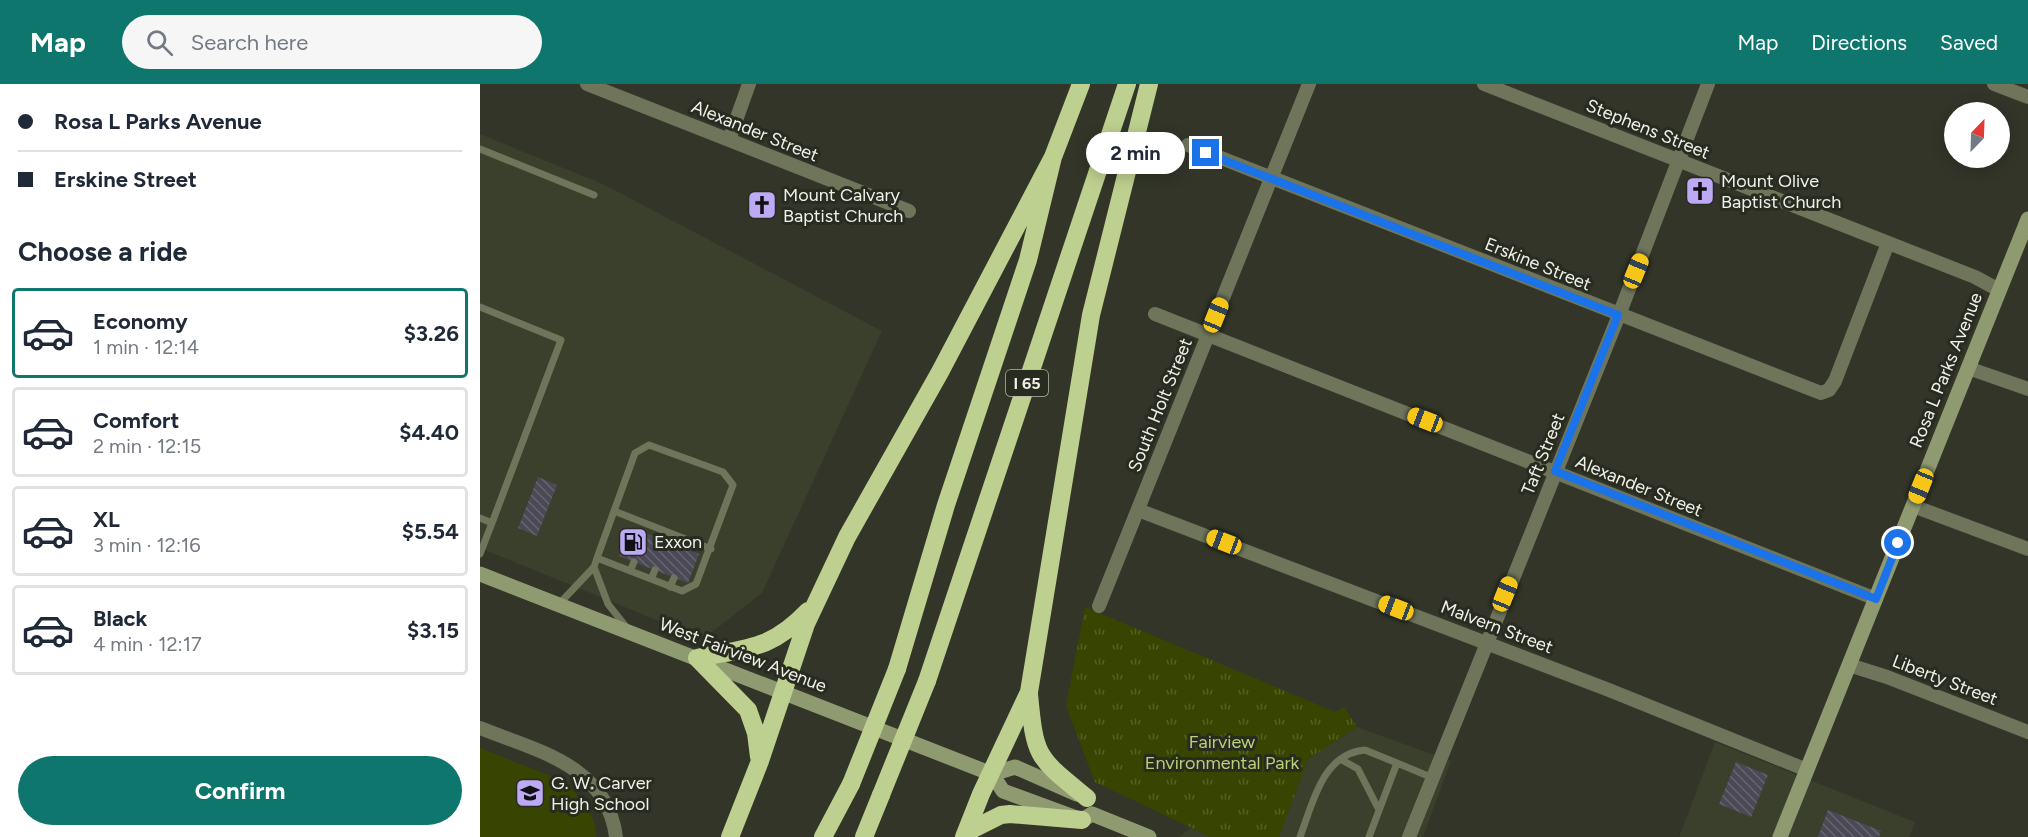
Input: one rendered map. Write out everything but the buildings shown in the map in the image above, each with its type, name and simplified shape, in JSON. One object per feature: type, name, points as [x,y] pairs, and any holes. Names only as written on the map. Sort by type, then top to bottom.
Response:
[{"type":"highway","name":"I 65","points":[[823,837],[852,784],[897,669],[946,505],[1028,260],[1053,157],[1081,84]]},
{"type":"highway","name":"I 65","points":[[864,837],[927,681],[1127,84]]},
{"type":"highway","points":[[966,835],[981,794],[1029,692],[1091,315],[1149,84]]},
{"type":"highway","points":[[730,837],[760,761],[782,691],[816,603],[847,537],[940,372],[1053,157]]},
{"type":"highway","points":[[697,658],[772,642],[795,625],[816,603]]},
{"type":"highway","points":[[697,658],[748,710],[756,733],[760,761]]},
{"type":"highway","points":[[1029,692],[1035,746],[1046,765],[1087,810]]},
{"type":"highway","points":[[966,835],[1000,815],[1087,810]]},
{"type":"main road","name":"Rosa L Parks Avenue","points":[[1780,837],[1999,290],[2026,230]]},
{"type":"main road","name":"West Fairview Avenue","points":[[480,574],[992,774],[1003,791],[1087,810]]},
{"type":"main road","name":"West Fairview Avenue","points":[[992,774],[1015,767],[1087,810],[1149,837]]},
{"type":"street","name":"Alexander Street","points":[[587,84],[909,211]]},
{"type":"street","points":[[729,140],[749,84]]},
{"type":"street","name":"South Holt Street","points":[[1099,606],[1309,84]]},
{"type":"street","name":"Stephens Street","points":[[1484,84],[1975,277],[1999,290]]},
{"type":"street","name":"Taft Street","points":[[1409,837],[1708,84]]},
{"type":"street","points":[[1994,84],[2028,98]]},
{"type":"street","name":"Erskine Street","points":[[1188,145],[1821,393],[1829,390],[1835,381],[1888,243]]},
{"type":"street","name":"Alexander Street","points":[[1155,314],[1876,599]]},
{"type":"street","points":[[1968,368],[2028,389]]},
{"type":"street","points":[[1913,506],[2028,549]]},
{"type":"street","name":"Malvern Street","points":[[1138,510],[1486,642],[1807,770]]},
{"type":"street","name":"Liberty Street","points":[[1849,664],[1887,676],[2028,732]]},
{"type":"street","points":[[480,728],[560,760],[583,774],[611,812],[616,837]]},
{"type":"lane","points":[[480,149],[594,195]]},
{"type":"lane","points":[[480,307],[561,340],[480,554]]},
{"type":"lane","points":[[559,604],[594,567],[597,558],[635,453],[649,445],[723,472],[733,485],[696,584],[682,591],[597,558]]},
{"type":"lane","points":[[614,511],[711,549]]},
{"type":"lane","points":[[480,518],[492,523]]},
{"type":"lane","points":[[645,533],[649,524]]},
{"type":"lane","points":[[666,541],[670,533]]},
{"type":"lane","points":[[686,549],[690,541]]},
{"type":"lane","points":[[630,571],[634,562]]},
{"type":"lane","points":[[594,567],[599,586],[608,604],[630,632]]},
{"type":"lane","points":[[651,579],[655,570]]},
{"type":"lane","points":[[670,586],[674,578]]},
{"type":"lane","points":[[1300,837],[1325,772],[1342,760],[1365,750],[1433,778]]},
{"type":"lane","points":[[1342,760],[1358,769],[1379,810]]},
{"type":"lane","points":[[1369,837],[1397,763]]},
{"type":"shaded area","points":[[480,134],[603,184],[882,331],[762,593],[703,639],[480,548]]},
{"type":"shaded area","points":[[1357,727],[1451,761],[1423,837],[1279,837],[1308,759]]},
{"type":"shaded area","points":[[1715,742],[1915,822],[1909,837],[1679,837]]},
{"type":"shaded area","points":[[1191,828],[1211,837],[1179,837]]},
{"type":"green space","name":"Fairview Environmental Park","points":[[1085,607],[1335,712],[1344,707],[1357,727],[1308,759],[1279,837],[1211,837],[1095,782],[1066,706]]},
{"type":"green space","name":"G. W. Carver High School","points":[[480,748],[560,780],[585,804],[593,820],[596,837],[480,837]]},
{"type":"place","name":"Mount Olive Baptist Church","points":[[1700,191]]},
{"type":"place","name":"Mount Calvary Baptist Church","points":[[762,205]]},
{"type":"place","name":"Exxon","points":[[633,542]]},
{"type":"place","name":"G. W. Carver High School","points":[[530,793]]},
{"type":"route","points":[[1206,153],[1618,315],[1555,471],[1876,599],[1898,543]]}]
